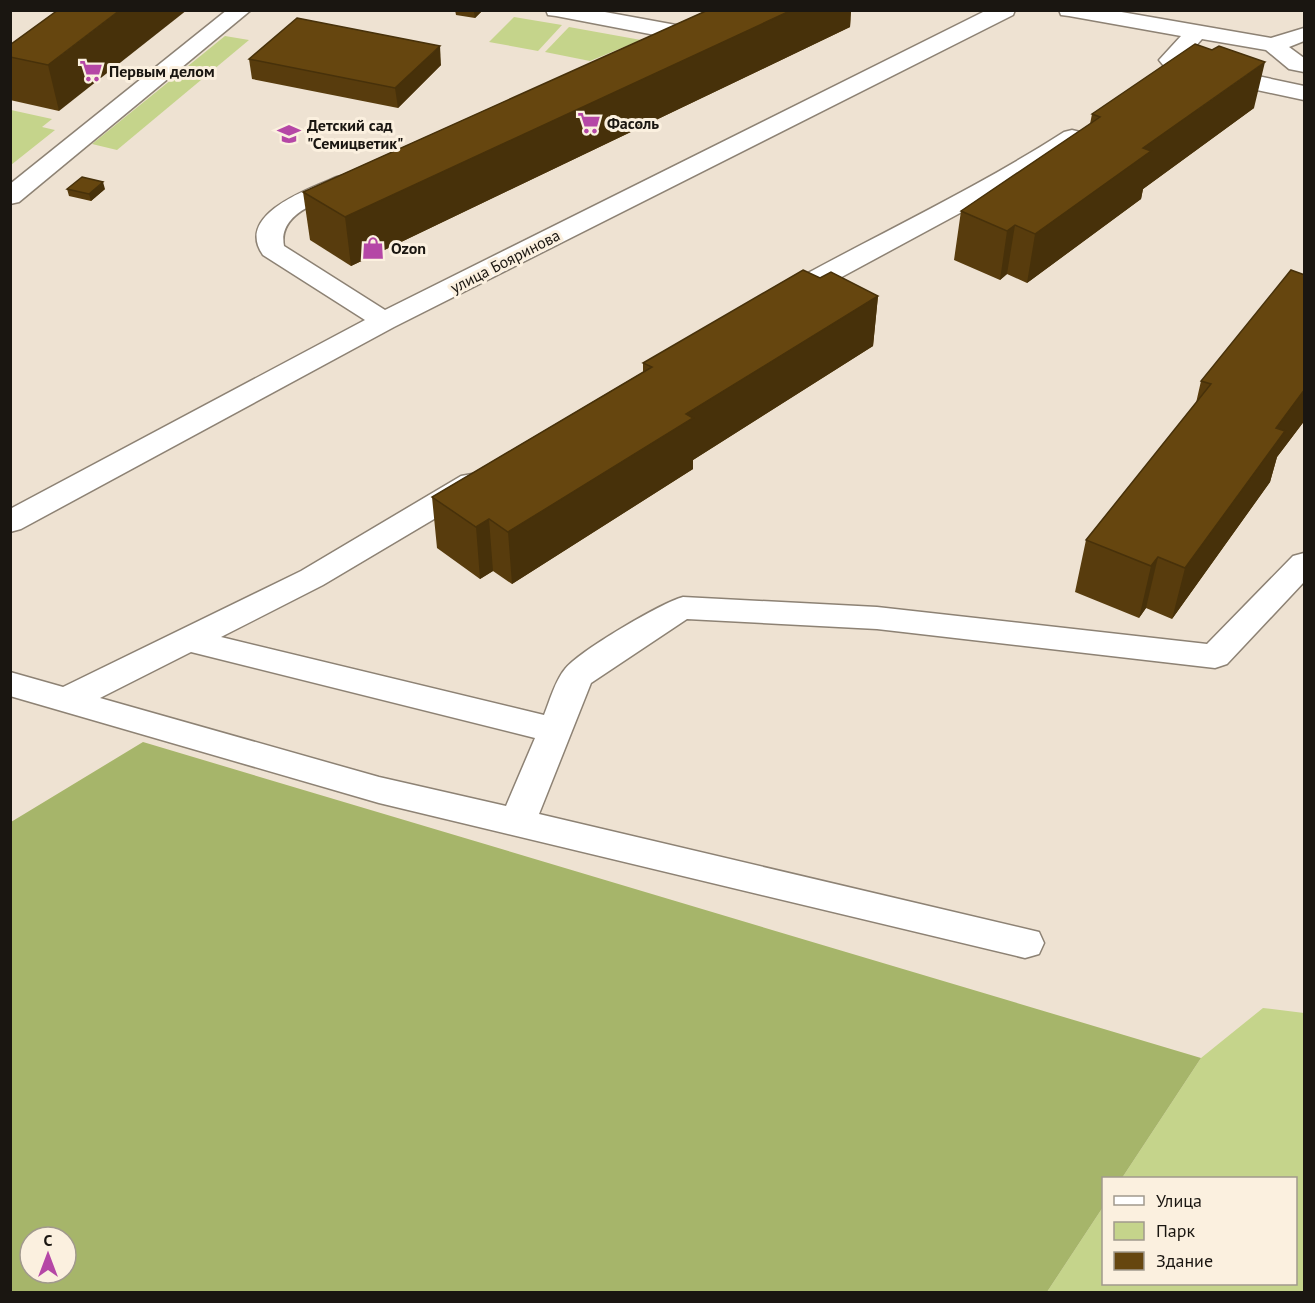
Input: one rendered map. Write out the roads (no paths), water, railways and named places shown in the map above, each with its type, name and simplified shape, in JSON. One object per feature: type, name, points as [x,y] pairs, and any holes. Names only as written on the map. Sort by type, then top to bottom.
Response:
[{"type":"street","points":[[10,197],[240,10]]},
{"type":"street","points":[[556,10],[686,28],[638,50]]},
{"type":"street","name":"улица Бояринова","points":[[10,522],[384,321],[1005,10]]},
{"type":"street","points":[[1069,10],[1273,45],[1297,64],[1305,66]]},
{"type":"street","points":[[1197,32],[1170,60],[1167,72],[1305,93]]},
{"type":"street","points":[[1273,45],[1305,34]]},
{"type":"street","points":[[750,317],[812,281],[964,202],[1047,154],[1093,123]]},
{"type":"street","points":[[371,171],[285,210],[268,230],[268,240],[272,250],[384,321]]},
{"type":"street","points":[[67,700],[312,578],[496,469]]},
{"type":"street","points":[[518,822],[577,677],[672,612],[683,608],[877,618],[1215,656],[1305,563]]},
{"type":"street","points":[[188,640],[555,730]]},
{"type":"street","points":[[10,684],[379,790],[1025,943]]},
{"type":"place","name":"Первым делом","points":[[91,71]]},
{"type":"place","name":"Фасоль","points":[[589,123]]},
{"type":"place","name":"Детский сад \"Семицветик\"","points":[[289,134]]},
{"type":"place","name":"Ozon","points":[[373,248]]}]
